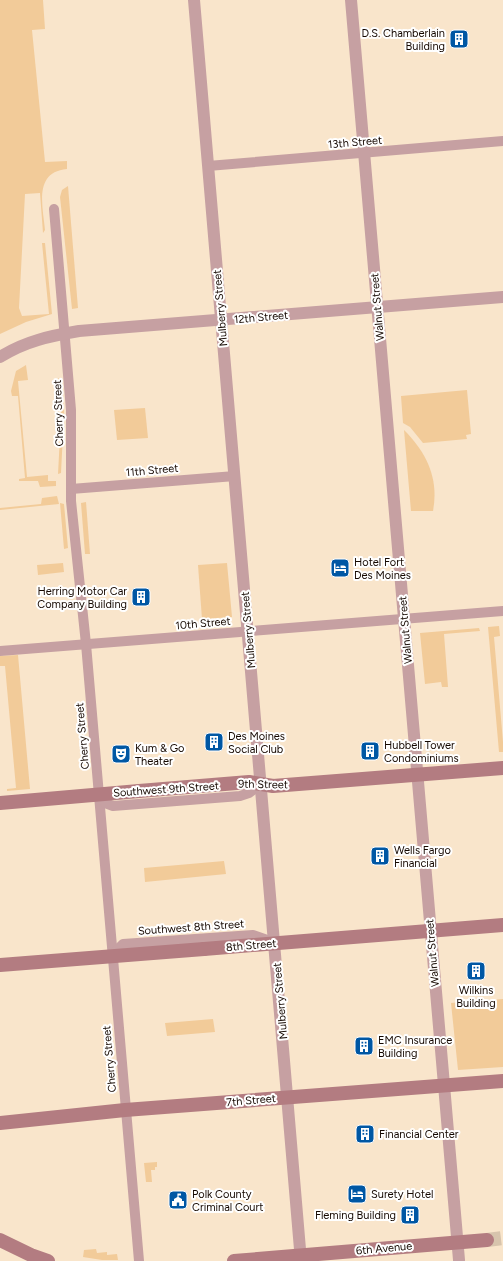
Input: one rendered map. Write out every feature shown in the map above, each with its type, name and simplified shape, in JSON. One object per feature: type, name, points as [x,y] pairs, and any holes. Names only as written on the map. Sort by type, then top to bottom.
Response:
[{"type":"main road","name":"9th Street","points":[[0,804],[249,782],[273,786],[503,768]]},
{"type":"main road","name":"8th Street","points":[[0,965],[503,925]]},
{"type":"main road","name":"7th Street","points":[[0,1123],[125,1110],[503,1080]]},
{"type":"main road","points":[[0,1240],[31,1255],[48,1261]]},
{"type":"main road","name":"6th Avenue","points":[[234,1261],[301,1258],[487,1240]]},
{"type":"street","name":"Mulberry Street","points":[[194,0],[301,1258]]},
{"type":"street","name":"Walnut Street","points":[[351,0],[459,1260]]},
{"type":"street","name":"13th Street","points":[[208,166],[503,141]]},
{"type":"street","name":"Cherry Street","points":[[54,209],[71,410],[71,490],[86,644],[139,1261]]},
{"type":"street","name":"12th Street","points":[[0,357],[33,340],[65,333],[503,297]]},
{"type":"street","name":"11th Street","points":[[71,490],[235,476]]},
{"type":"street","name":"10th Street","points":[[0,651],[503,611]]},
{"type":"street","name":"Southwest 9th Street","points":[[0,804],[99,796],[105,803],[113,806],[240,796],[249,793],[261,784]]},
{"type":"street","name":"Southwest 8th Street","points":[[112,955],[123,944],[253,935],[275,943]]},
{"type":"shaded area","points":[[0,0],[43,0],[45,29],[32,30],[45,162],[67,161],[67,169],[56,172],[49,177],[42,192],[45,230],[43,233],[40,193],[25,194],[19,308],[22,316],[49,314],[42,243],[45,243],[52,314],[26,322],[0,334]]},
{"type":"shaded area","points":[[68,186],[78,308],[72,309],[60,197],[62,190]]},
{"type":"shaded area","points":[[26,365],[28,380],[18,381],[27,477],[48,475],[48,481],[56,481],[56,486],[40,487],[38,481],[19,481],[19,479],[25,478],[18,396],[12,396],[11,391],[16,371]]},
{"type":"shaded area","points":[[58,378],[61,379],[64,413],[61,473],[58,474],[61,417]]},
{"type":"shaded area","points":[[467,390],[471,434],[466,435],[467,439],[423,443],[410,427],[403,423],[401,396]]},
{"type":"shaded area","points":[[145,408],[148,438],[117,440],[114,410]]},
{"type":"shaded area","points":[[404,430],[425,457],[433,477],[433,511],[411,511]]},
{"type":"shaded area","points":[[57,496],[59,504],[0,510],[0,508],[41,504],[42,498]]},
{"type":"shaded area","points":[[86,502],[90,554],[85,554],[81,503]]},
{"type":"shaded area","points":[[60,503],[64,504],[68,548],[64,549]]},
{"type":"shaded area","points":[[63,563],[64,572],[38,575],[37,565]]},
{"type":"shaded area","points":[[227,563],[232,617],[202,619],[198,565]]},
{"type":"shaded area","points":[[499,626],[500,636],[494,637],[503,752],[499,752],[488,627]]},
{"type":"shaded area","points":[[479,628],[480,631],[444,634],[448,687],[442,687],[441,682],[425,684],[420,633]]},
{"type":"shaded area","points":[[18,655],[30,789],[7,791],[7,789],[16,788],[5,666],[0,666],[0,656]]},
{"type":"shaded area","points":[[224,861],[226,874],[145,882],[144,868]]},
{"type":"shaded area","points":[[503,999],[503,1067],[458,1070],[451,1003]]},
{"type":"shaded area","points":[[213,1019],[215,1032],[167,1036],[165,1023]]},
{"type":"shaded area","points":[[157,1162],[157,1167],[155,1167],[155,1170],[151,1170],[152,1182],[146,1182],[144,1163]]},
{"type":"shaded area","points":[[96,1249],[97,1253],[107,1252],[107,1255],[117,1254],[118,1260],[102,1260],[83,1257],[84,1250]]},
{"type":"tunnel","points":[[487,1240],[503,1238]]},
{"type":"place","name":"D.S. Chamberlain Building","points":[[459,39]]},
{"type":"place","name":"Hotel Fort Des Moines","points":[[340,568]]},
{"type":"place","name":"Herring Motor Car Company Building","points":[[141,597]]},
{"type":"place","name":"Des Moines Social Club","points":[[214,742]]},
{"type":"place","name":"Hubbell Tower Condominiums","points":[[370,751]]},
{"type":"place","name":"Kum & Go Theater","points":[[121,754]]},
{"type":"place","name":"Wells Fargo Financial","points":[[380,856]]},
{"type":"place","name":"Wilkins Building","points":[[476,971]]},
{"type":"place","name":"EMC Insurance Building","points":[[364,1046]]},
{"type":"place","name":"Financial Center","points":[[365,1134]]},
{"type":"place","name":"Surety Hotel","points":[[357,1194]]},
{"type":"place","name":"Polk County Criminal Court","points":[[178,1200]]},
{"type":"place","name":"Fleming Building","points":[[410,1215]]}]
